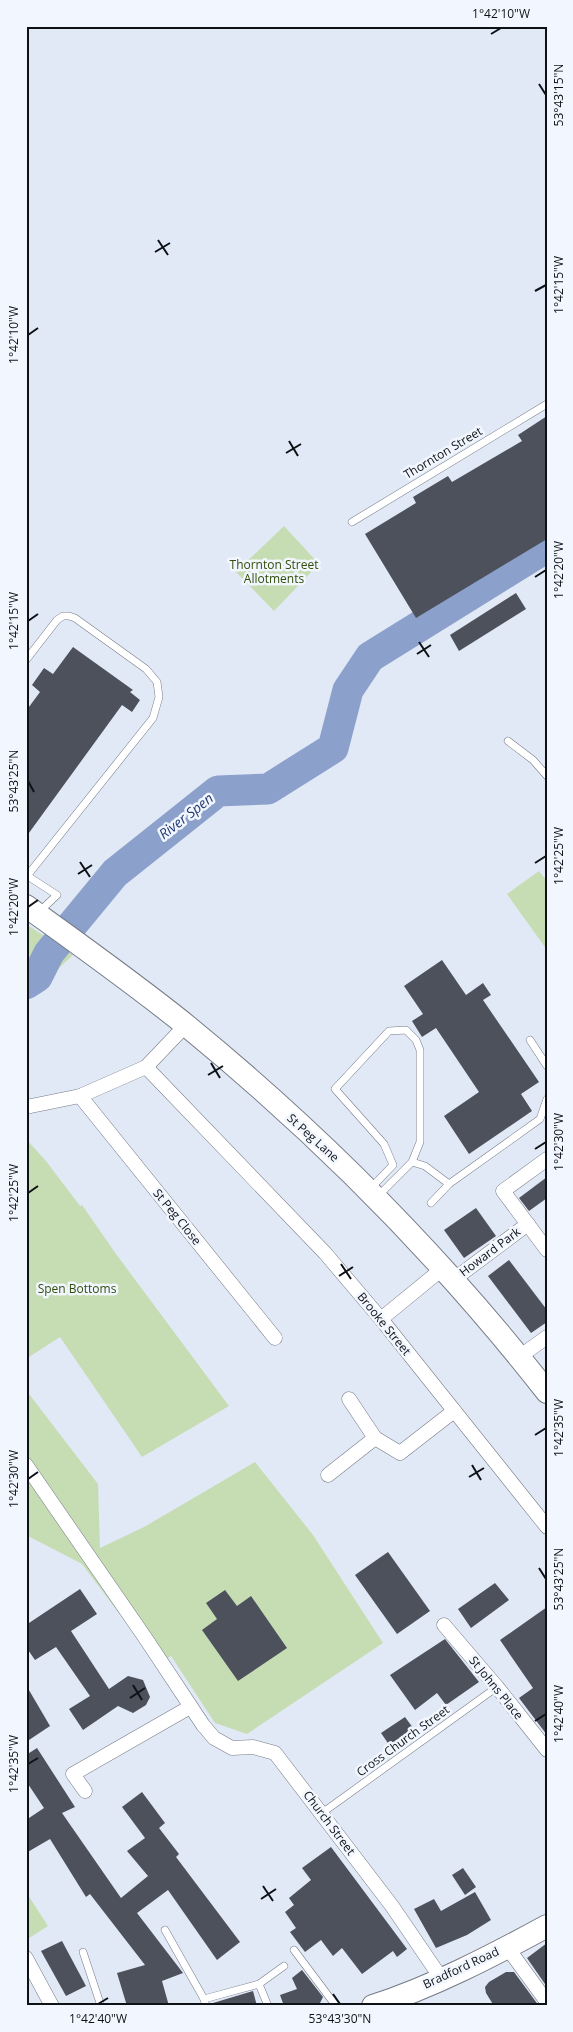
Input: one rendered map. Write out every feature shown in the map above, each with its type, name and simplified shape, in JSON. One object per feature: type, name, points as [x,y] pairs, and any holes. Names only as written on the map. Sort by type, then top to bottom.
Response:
[{"type":"main road","name":"St Peg Lane","points":[[37,913],[186,1025],[333,1155],[448,1275],[547,1392]]},
{"type":"main road","name":"Bradford Road","points":[[374,2006],[400,2002],[441,1978],[547,1926]]},
{"type":"street","points":[[26,1107],[80,1096],[146,1067],[186,1025]]},
{"type":"street","name":"Brooke Street","points":[[146,1067],[325,1253],[381,1319],[547,1526]]},
{"type":"street","name":"St Peg Close","points":[[80,1096],[275,1338]]},
{"type":"street","name":"Howard Park","points":[[547,1158],[503,1191],[547,1250]]},
{"type":"street","name":"Howard Park","points":[[381,1319],[528,1224]]},
{"type":"street","points":[[519,1357],[547,1337]]},
{"type":"street","points":[[349,1399],[375,1438],[400,1453],[454,1411]]},
{"type":"street","points":[[328,1475],[375,1438]]},
{"type":"street","name":"Church Street","points":[[26,1465],[146,1639],[190,1707],[214,1738],[232,1748],[253,1747],[275,1753],[392,1906],[441,1978]]},
{"type":"street","name":"St Johns Place","points":[[444,1626],[497,1687],[547,1750]]},
{"type":"street","points":[[85,1791],[73,1774],[190,1707]]},
{"type":"street","points":[[507,1947],[547,2002]]},
{"type":"street","points":[[26,1958],[52,2006]]},
{"type":"lane","name":"Thornton Street","points":[[352,522],[547,404]]},
{"type":"lane","points":[[26,660],[57,620],[62,616],[69,616],[88,626],[146,669],[157,682],[159,697],[153,718],[27,876],[57,895],[37,913]]},
{"type":"lane","points":[[508,740],[533,760],[547,776]]},
{"type":"lane","points":[[406,1030],[416,1040],[420,1050],[420,1142],[412,1162],[372,1195],[393,1165],[384,1144],[335,1089],[389,1031],[406,1030]]},
{"type":"lane","points":[[530,1040],[547,1066]]},
{"type":"lane","points":[[431,1203],[449,1184],[540,1119],[547,1099]]},
{"type":"lane","points":[[412,1162],[425,1166],[449,1184]]},
{"type":"lane","name":"Cross Church Street","points":[[322,1813],[497,1687]]},
{"type":"lane","points":[[165,1930],[205,2002],[259,1984],[284,1966]]},
{"type":"lane","points":[[294,1950],[336,2006]]},
{"type":"lane","points":[[83,1952],[101,2006]]},
{"type":"lane","points":[[259,1984],[268,2006]]},
{"type":"green space","name":"Thornton Street Allotments","points":[[284,526],[319,564],[274,611],[236,572]]},
{"type":"green space","points":[[539,871],[547,881],[547,950],[507,894]]},
{"type":"green space","points":[[26,924],[73,955],[26,999]]},
{"type":"green space","name":"Spen Bottoms","points":[[26,1139],[46,1161],[80,1206],[82,1205],[229,1406],[142,1457],[60,1337],[26,1359]]},
{"type":"green space","points":[[26,1390],[98,1484],[100,1548],[144,1527],[255,1462],[313,1535],[383,1643],[247,1734],[215,1723],[171,1656],[158,1665],[82,1564],[26,1535]]},
{"type":"green space","points":[[26,1892],[48,1926],[26,1940]]},
{"type":"building","points":[[547,416],[547,539],[416,618],[365,534],[416,503],[413,497],[448,476],[452,482],[522,441],[518,435]]},
{"type":"building","points":[[516,593],[526,609],[459,651],[450,635]]},
{"type":"building","points":[[73,647],[133,690],[130,692],[140,700],[132,712],[122,705],[26,837],[26,711],[40,692],[32,685],[44,668],[53,674]]},
{"type":"building","points":[[442,960],[466,995],[483,983],[491,995],[483,1000],[539,1082],[521,1094],[532,1111],[469,1154],[444,1116],[479,1092],[436,1028],[422,1037],[412,1021],[423,1014],[404,986]]},
{"type":"building","points":[[547,1177],[547,1198],[529,1211],[519,1198]]},
{"type":"building","points":[[476,1208],[496,1236],[464,1258],[444,1230]]},
{"type":"building","points":[[509,1260],[547,1310],[547,1322],[531,1333],[488,1276]]},
{"type":"building","points":[[388,1552],[430,1611],[397,1634],[355,1575]]},
{"type":"building","points":[[495,1583],[509,1600],[471,1628],[458,1609]]},
{"type":"building","points":[[80,1589],[97,1614],[71,1631],[109,1689],[128,1676],[143,1680],[150,1697],[146,1705],[133,1713],[118,1706],[83,1730],[69,1709],[90,1696],[56,1647],[35,1660],[26,1647],[26,1625]]},
{"type":"building","points":[[225,1590],[237,1606],[251,1596],[287,1648],[238,1681],[202,1630],[217,1619],[206,1603]]},
{"type":"building","points":[[547,1607],[547,1735],[519,1698],[533,1688],[500,1640]]},
{"type":"building","points":[[445,1639],[479,1682],[446,1705],[437,1693],[415,1710],[390,1675]]},
{"type":"building","points":[[26,1685],[50,1726],[26,1742]]},
{"type":"building","points":[[405,1717],[416,1732],[392,1749],[381,1733]]},
{"type":"building","points":[[37,1748],[75,1807],[62,1813],[121,1898],[148,1876],[127,1851],[145,1838],[122,1807],[142,1792],[165,1823],[159,1828],[179,1854],[176,1857],[240,1942],[217,1960],[168,1890],[137,1913],[183,1973],[162,1981],[169,2006],[127,2006],[117,1973],[145,1965],[90,1894],[86,1897],[50,1839],[26,1853],[26,1820],[44,1808],[26,1781],[26,1755]]},
{"type":"building","points":[[331,1847],[407,1949],[397,1957],[393,1951],[362,1974],[342,1948],[333,1956],[321,1940],[305,1952],[290,1932],[296,1928],[285,1912],[294,1905],[289,1898],[311,1880],[302,1868]]},
{"type":"building","points":[[463,1868],[476,1887],[465,1895],[452,1875]]},
{"type":"building","points":[[475,1892],[491,1920],[467,1935],[436,1948],[414,1909],[434,1899],[441,1911]]},
{"type":"building","points":[[62,1941],[86,1986],[66,1996],[41,1951]]},
{"type":"building","points":[[547,1943],[547,1987],[527,1958]]},
{"type":"building","points":[[302,1970],[323,1997],[320,2003],[310,2006],[284,2006],[280,1995],[297,1989],[292,1978]]},
{"type":"building","points":[[506,1972],[514,1972],[539,2006],[494,2006],[486,1993],[485,1987],[489,1982]]},
{"type":"building","points":[[253,1991],[257,2006],[213,2006],[213,2003]]},
{"type":"waterway","name":"River Spen","points":[[26,984],[37,977],[49,953],[115,873],[218,791],[268,789],[333,748],[348,690],[370,657],[547,547]]}]
